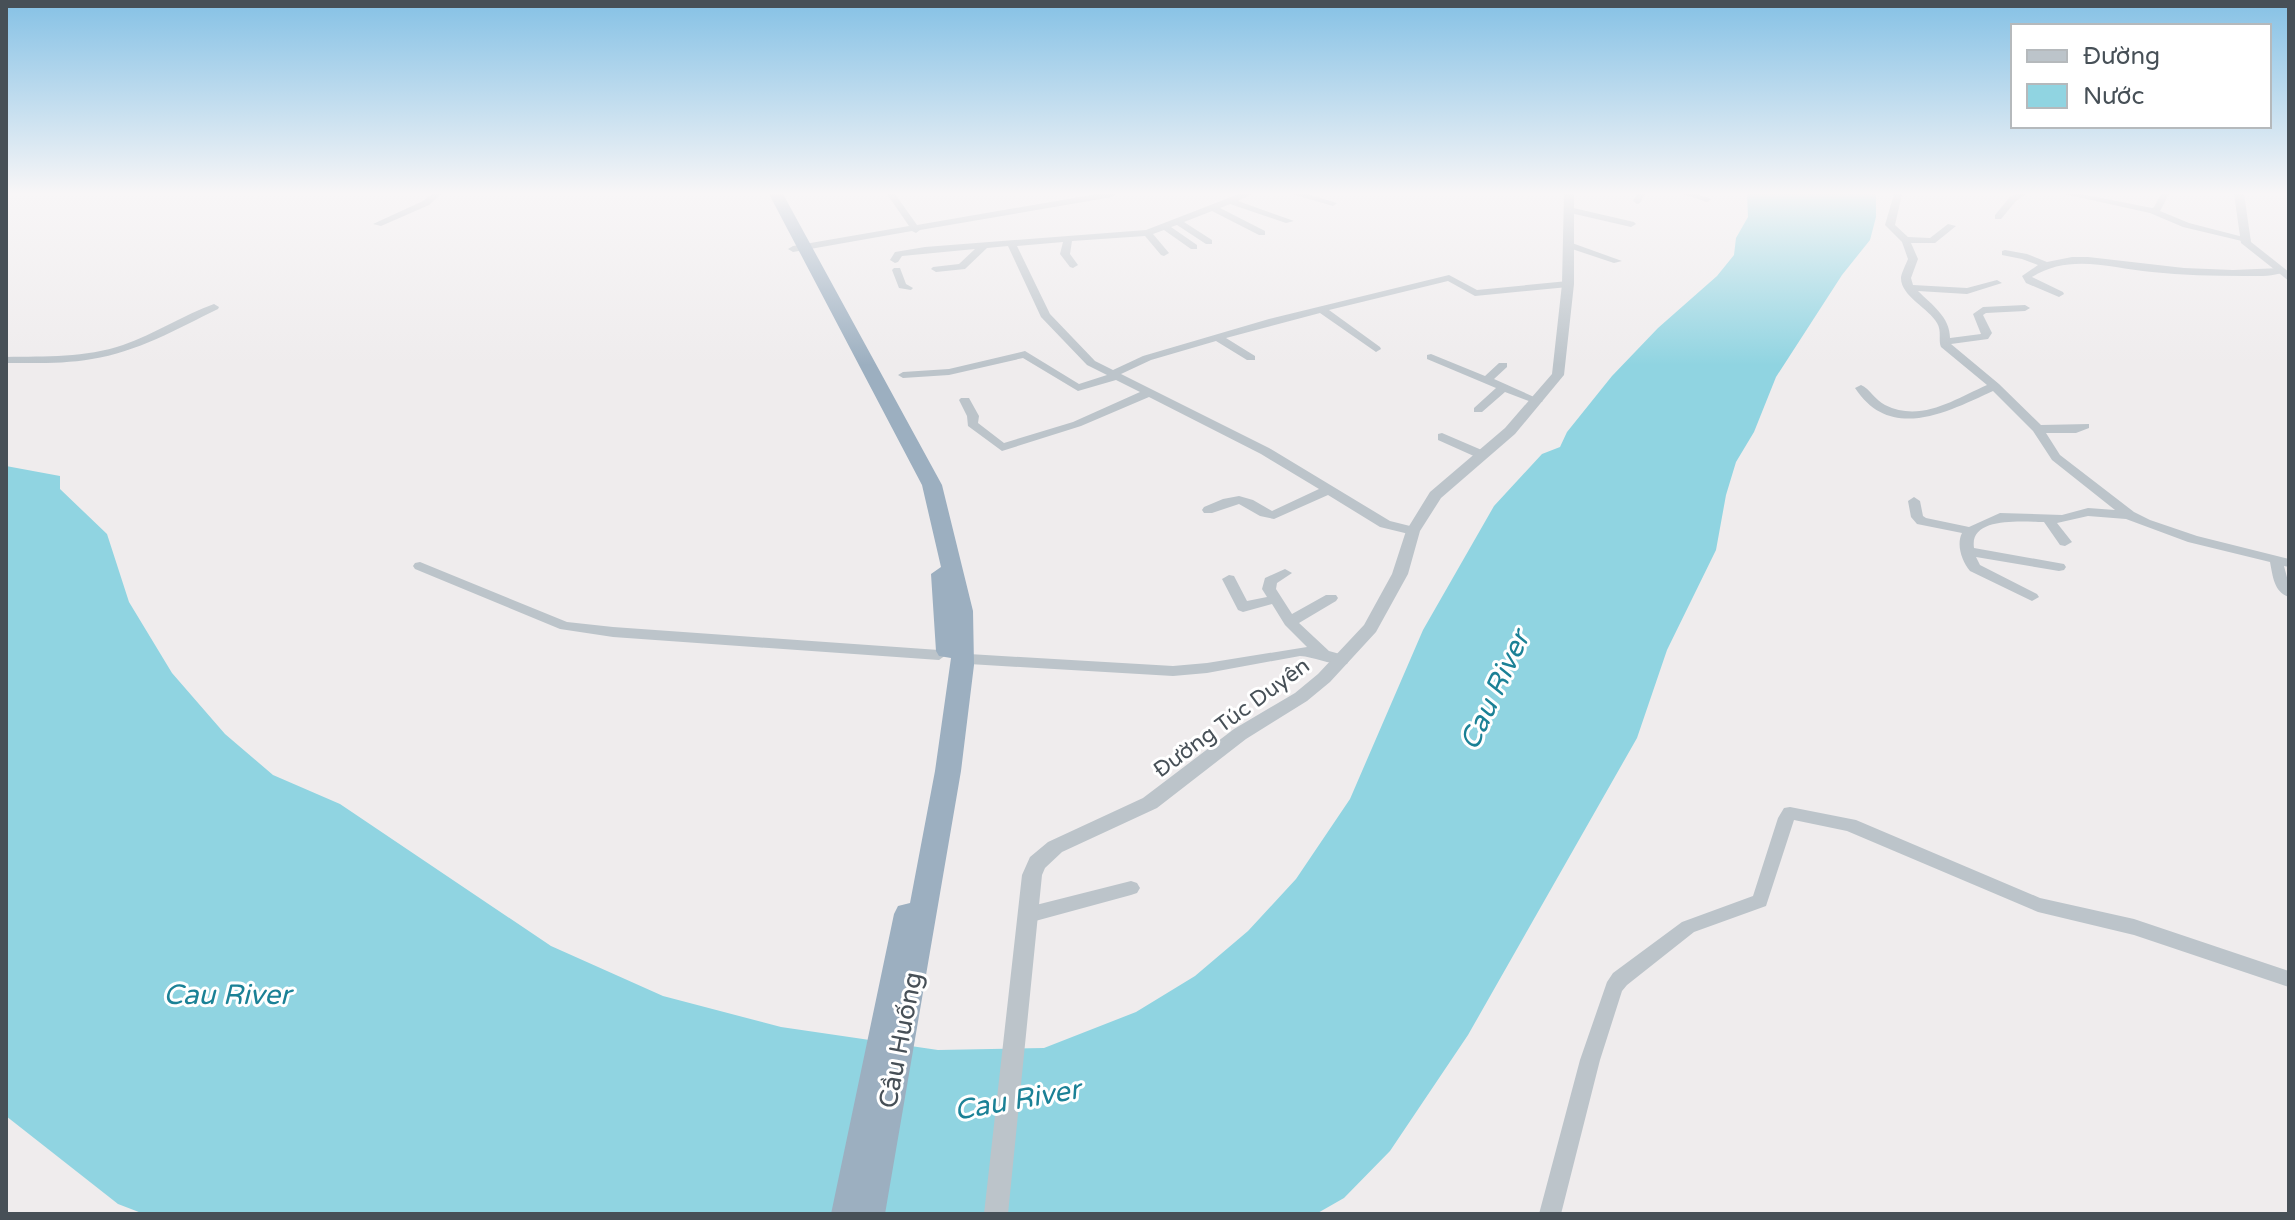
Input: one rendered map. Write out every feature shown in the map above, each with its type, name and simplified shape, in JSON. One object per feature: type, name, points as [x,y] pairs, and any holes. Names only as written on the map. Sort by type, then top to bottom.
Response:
[{"type":"highway","points":[[799,251],[920,488],[944,583],[948,676],[925,867]]},
{"type":"highway","name":"Cầu Huống","points":[[848,1214],[925,867]]},
{"type":"highway","name":"Cầu Huống","points":[[868,1214],[925,867]]},
{"type":"street","points":[[908,288],[902,286],[896,265],[898,254],[922,251]]},
{"type":"street","points":[[936,269],[962,267],[979,251]]},
{"type":"street","points":[[1015,251],[1047,318],[1088,361],[1265,451],[1385,524],[1413,531]]},
{"type":"street","points":[[1066,251],[1073,265]]},
{"type":"street","name":"Đường Túc Duyên","points":[[996,1214],[1032,875],[1037,863],[1045,854],[1069,840],[1150,803],[1240,734],[1301,697],[1342,660],[1370,628],[1393,590],[1413,531],[1435,495],[1510,431],[1561,369],[1569,251]]},
{"type":"street","points":[[1587,251],[1617,261]]},
{"type":"street","points":[[1909,251],[1913,259],[1906,278],[1909,288],[1941,320],[1947,348],[1995,386],[2038,429],[2056,457],[2129,515]]},
{"type":"street","points":[[2256,251],[2285,275]]},
{"type":"street","points":[[2005,253],[2044,264],[2066,260],[2155,269],[2285,275]]},
{"type":"street","points":[[2044,264],[2026,278],[2059,294]]},
{"type":"street","points":[[903,375],[940,372],[1025,354],[1078,388],[1114,375],[1147,358],[1321,309],[1449,278],[1475,293],[1568,284]]},
{"type":"street","points":[[1909,288],[1967,291],[1997,283]]},
{"type":"street","points":[[6,360],[76,358],[113,351],[147,340],[214,307]]},
{"type":"street","points":[[1944,342],[1984,337],[1987,333],[1978,314],[1983,310],[2025,308]]},
{"type":"street","points":[[1321,309],[1376,349]]},
{"type":"street","points":[[1219,338],[1251,358]]},
{"type":"street","points":[[933,357],[940,372]]},
{"type":"street","points":[[1431,357],[1537,401]]},
{"type":"street","points":[[1486,381],[1503,365]]},
{"type":"street","points":[[1861,388],[1864,395],[1879,406],[1906,415],[1933,413],[1995,386]]},
{"type":"street","points":[[1478,410],[1502,388]]},
{"type":"street","points":[[965,400],[974,417],[972,424],[1002,447],[1077,424],[1150,392]]},
{"type":"street","points":[[2038,429],[2076,429],[2085,426]]},
{"type":"street","points":[[1442,437],[1480,454]]},
{"type":"street","points":[[1208,510],[1238,500],[1250,504],[1264,515],[1274,515],[1330,489]]},
{"type":"street","points":[[1914,501],[1917,517],[1922,521],[1970,531]]},
{"type":"street","points":[[2032,597],[1975,568],[1967,551],[1966,538],[1970,531],[2000,517],[2068,519],[2088,512],[2129,515],[2193,539],[2283,561],[2282,586],[2289,593]]},
{"type":"street","points":[[2048,519],[2065,542]]},
{"type":"street","points":[[1967,551],[2059,567]]},
{"type":"street","points":[[420,566],[565,626],[939,655]]},
{"type":"street","points":[[1285,573],[1268,583],[1275,599],[1290,622],[1324,654]]},
{"type":"street","points":[[1229,579],[1243,607],[1275,599]]},
{"type":"street","points":[[1290,622],[1331,598]]},
{"type":"street","points":[[969,659],[1189,670],[1300,651],[1342,660]]},
{"type":"street","points":[[1550,1214],[1590,1060],[1614,988],[1620,979],[1688,927],[1760,901],[1790,813],[1850,825],[1927,861],[2038,905],[2134,927],[2289,979]]},
{"type":"street","points":[[1028,915],[1131,888]]},
{"type":"water","name":"Cau River","points":[[1734,251],[1861,251],[1842,275],[1776,377],[1754,432],[1736,462],[1726,495],[1716,550],[1667,650],[1637,738],[1468,1035],[1390,1151],[1344,1198],[1316,1214],[144,1214],[118,1204],[6,1116],[6,466],[60,476],[60,489],[107,534],[129,602],[172,673],[225,734],[273,775],[340,804],[551,946],[663,996],[781,1027],[938,1050],[1044,1048],[1136,1012],[1195,976],[1248,931],[1296,879],[1350,799],[1423,630],[1494,506],[1542,454],[1560,447],[1567,432],[1612,376],[1658,328],[1717,276]]}]
